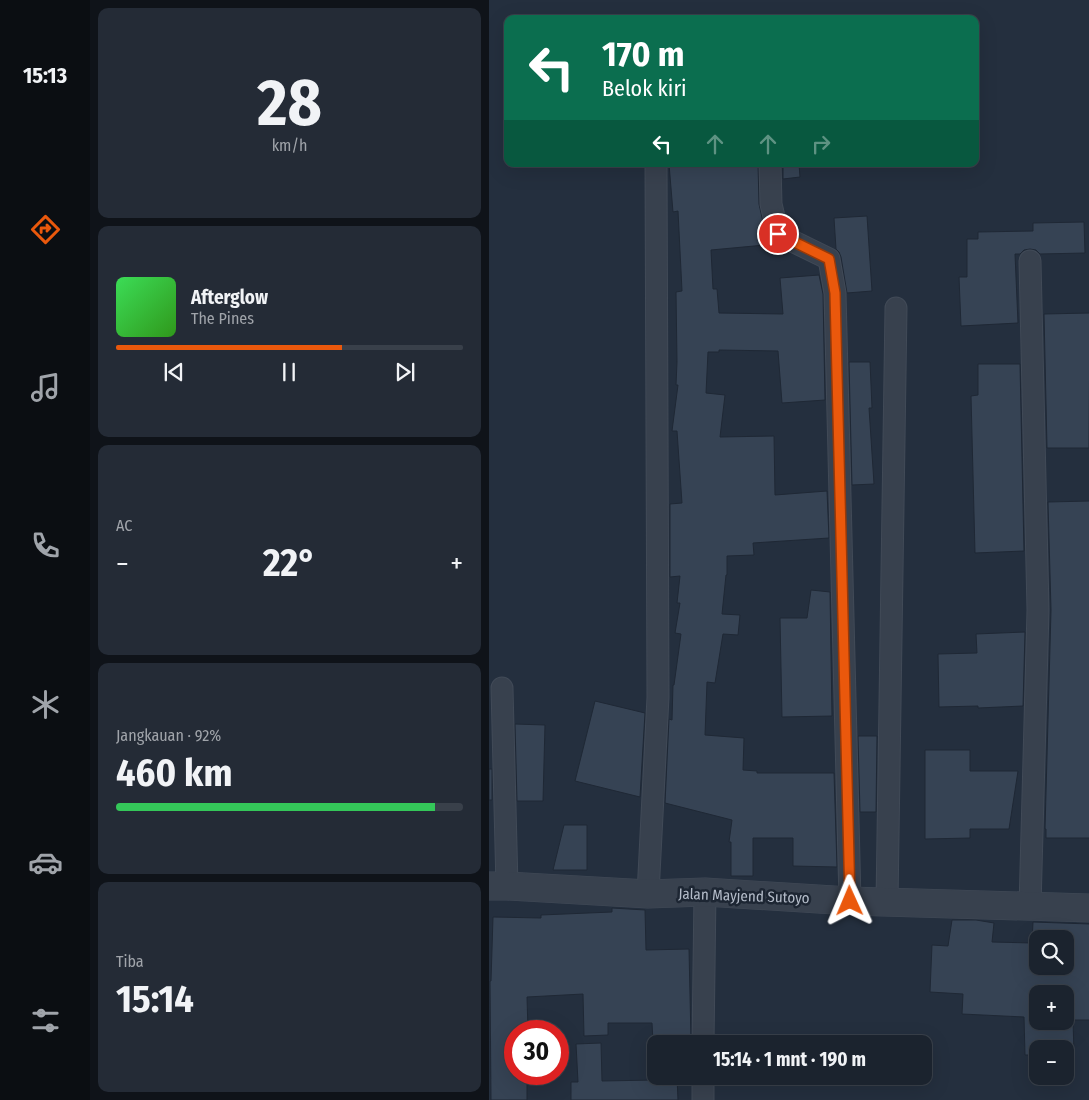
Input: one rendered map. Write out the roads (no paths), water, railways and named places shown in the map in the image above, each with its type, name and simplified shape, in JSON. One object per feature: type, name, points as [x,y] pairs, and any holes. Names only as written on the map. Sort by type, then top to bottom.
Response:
[{"type":"street","points":[[648,894],[658,697],[656,167]]},
{"type":"street","points":[[769,167],[771,204],[778,234],[829,259],[835,293],[850,901]]},
{"type":"street","points":[[1030,261],[1038,610],[1030,907]]},
{"type":"street","points":[[887,902],[896,308]]},
{"type":"street","points":[[498,886],[502,688]]},
{"type":"street","name":"Jalan Mayjend Sutoyo","points":[[498,886],[648,894],[705,892],[850,901],[1089,908]]},
{"type":"street","points":[[703,1035],[705,892]]},
{"type":"street","points":[[703,1085],[703,1100]]}]
